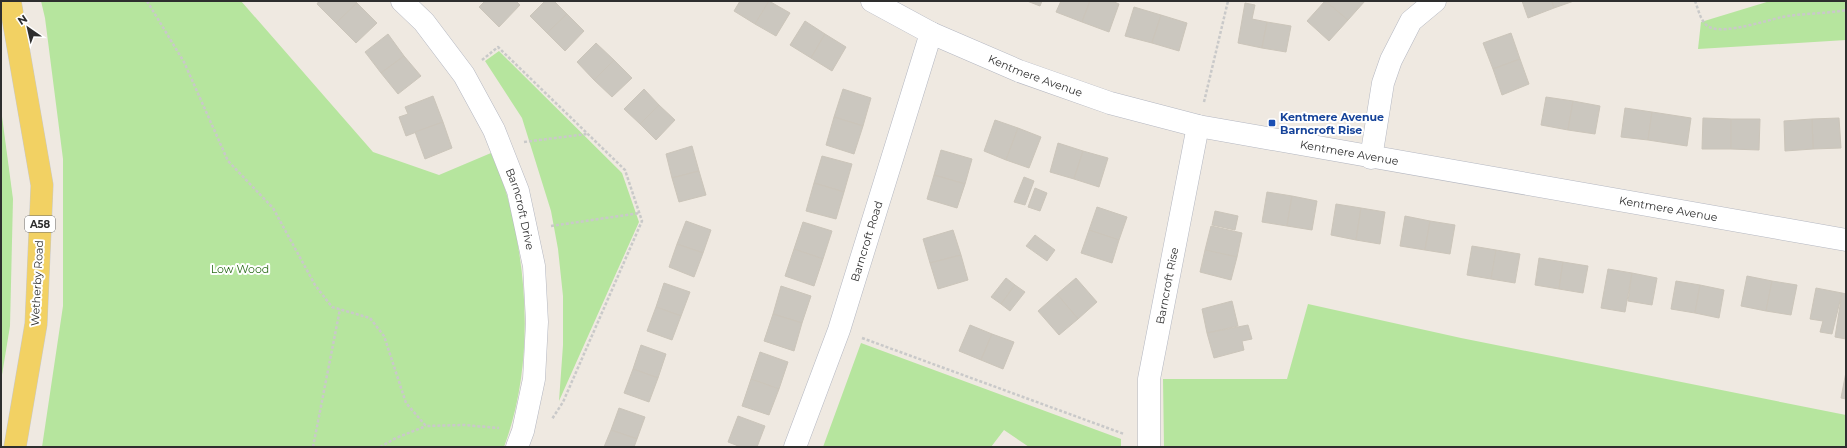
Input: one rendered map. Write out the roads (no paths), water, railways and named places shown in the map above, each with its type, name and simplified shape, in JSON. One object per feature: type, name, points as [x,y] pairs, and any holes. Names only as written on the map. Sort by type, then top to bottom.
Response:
[{"type":"main road","name":"Wetherby Road","points":[[10,1],[42,185],[36,324],[15,447]]},
{"type":"street","name":"Barncroft Drive","points":[[402,1],[424,22],[464,75],[500,145],[518,190],[534,266],[537,322],[534,379],[520,439]]},
{"type":"street","name":"Kentmere Avenue","points":[[872,1],[931,33],[1019,71],[1110,103],[1198,126],[1371,158],[1846,240]]},
{"type":"street","points":[[1371,158],[1383,83],[1391,60],[1411,21],[1435,1]]},
{"type":"street","name":"Barncroft Road","points":[[795,447],[839,330],[931,33]]},
{"type":"street","name":"Barncroft Rise","points":[[1149,445],[1149,379],[1198,126]]},
{"type":"place","name":"Kentmere Avenue Barncroft Rise","points":[[1272,123]]},
{"type":"park label","name":"Low Wood","points":[[240,269]]}]
